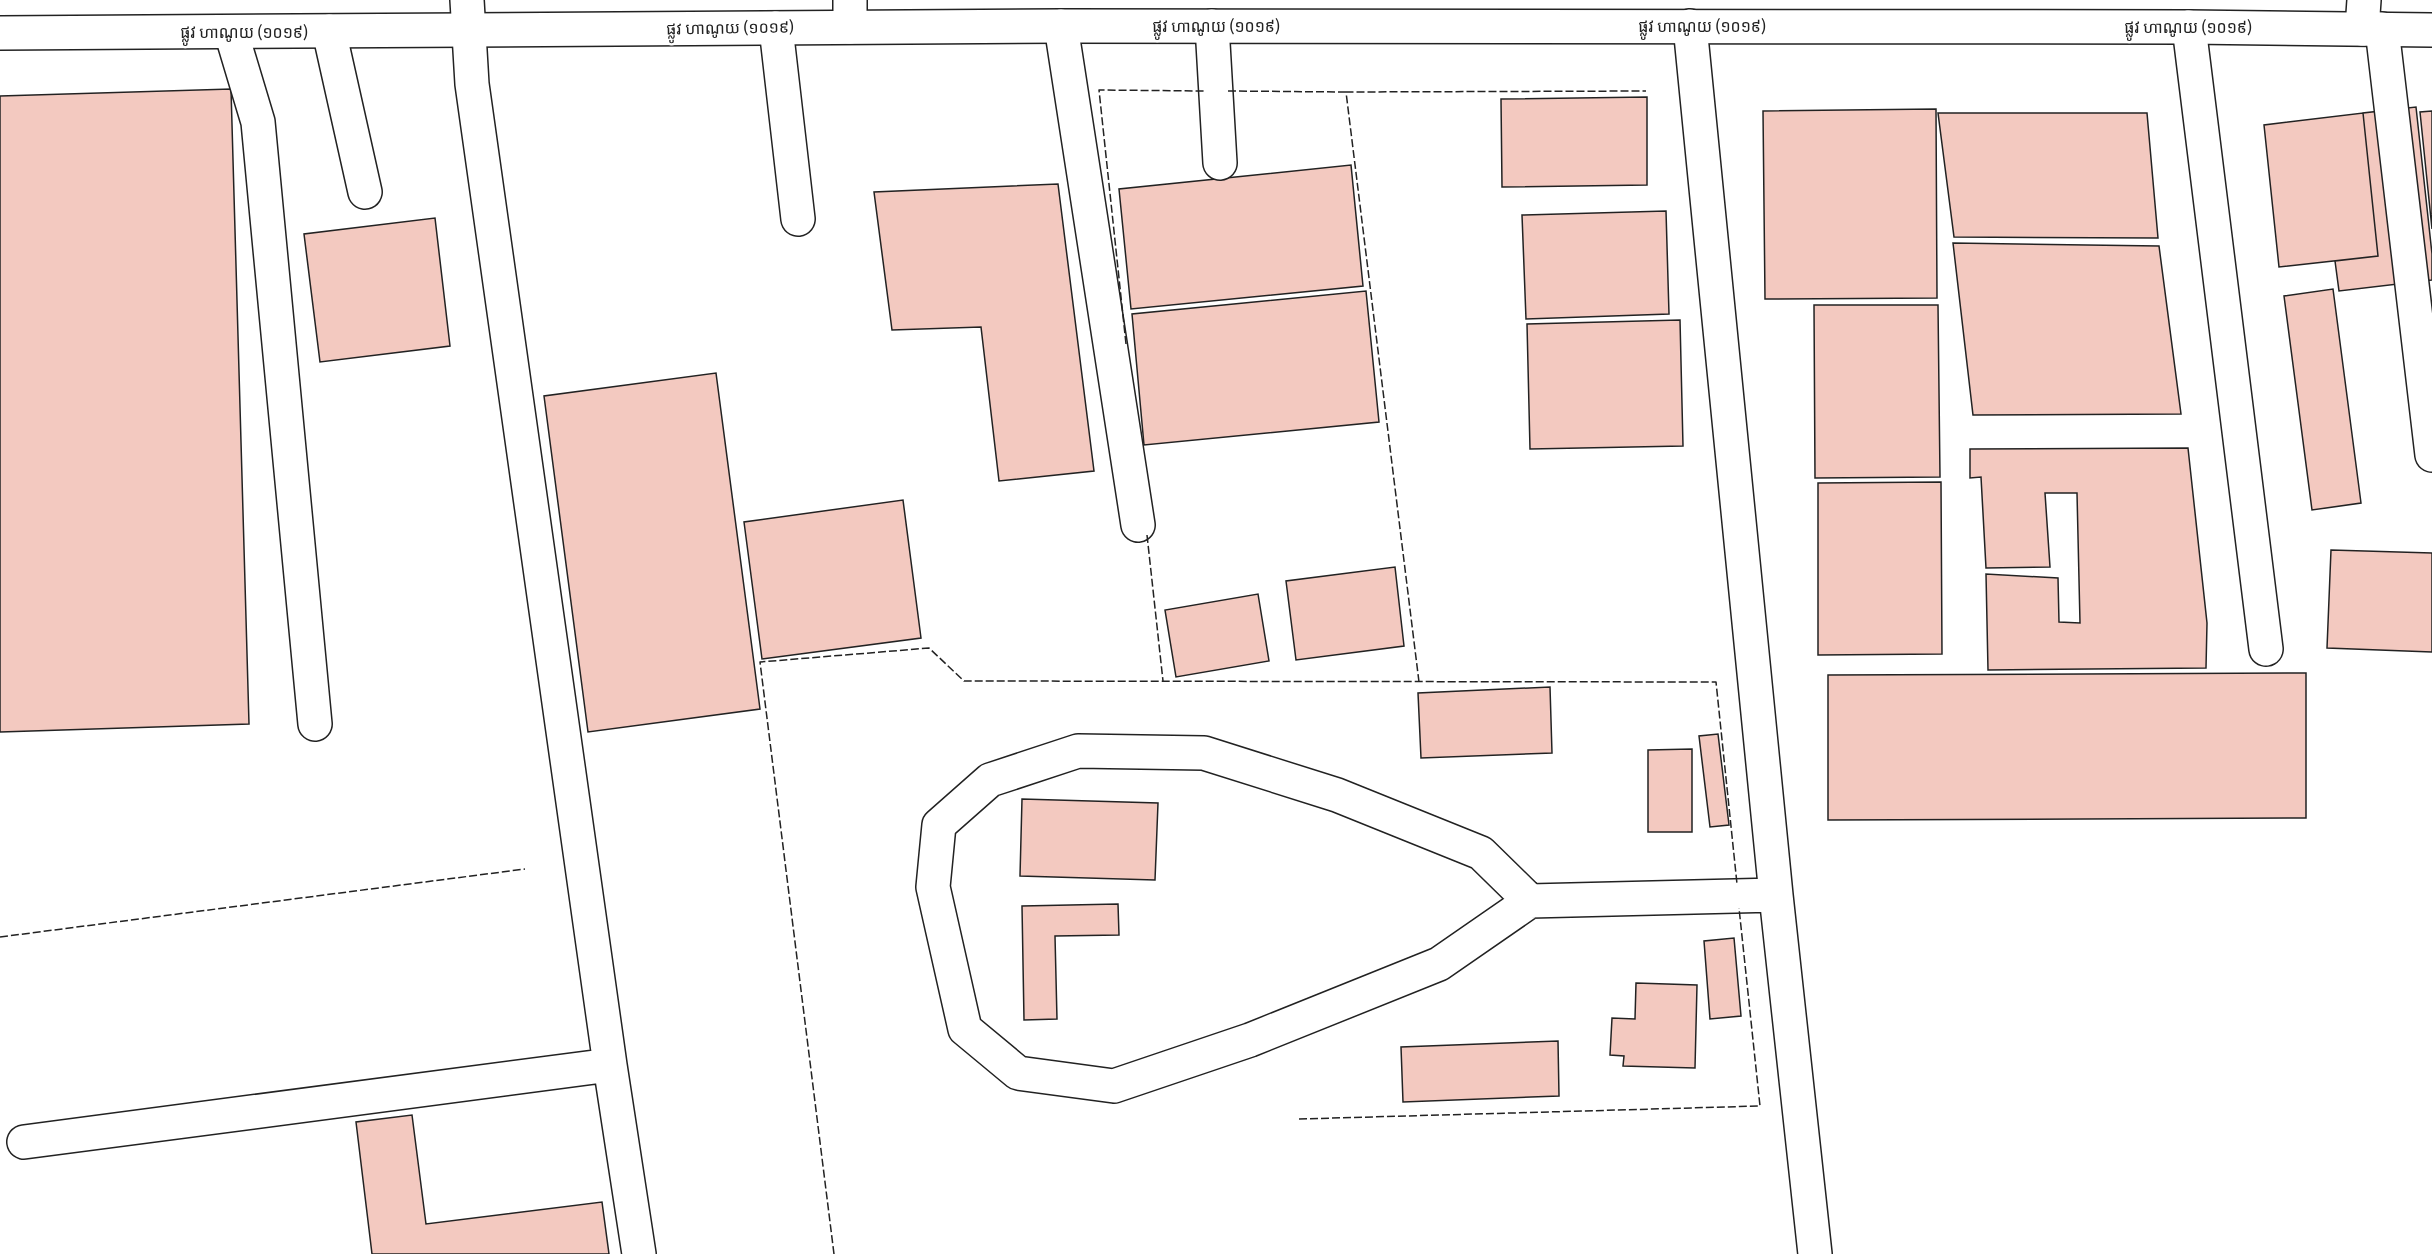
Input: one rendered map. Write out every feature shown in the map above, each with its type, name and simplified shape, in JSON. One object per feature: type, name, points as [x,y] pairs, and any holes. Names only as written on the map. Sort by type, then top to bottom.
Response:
[{"type":"main road","name":"ផ្លូវ ហាណូយ (១០១៩)","points":[[0,33],[329,32],[467,16],[776,28],[850,14],[1062,26],[2189,27],[2369,19],[2432,30]]},
{"type":"main road","points":[[467,16],[472,84],[609,1065],[639,1254]]},
{"type":"main road","points":[[2369,19],[2432,454]]},
{"type":"main road","points":[[1062,26],[1138,525]]},
{"type":"main road","points":[[1212,26],[1220,163]]},
{"type":"main road","points":[[1690,26],[1776,895],[1815,1254]]},
{"type":"main road","points":[[2189,27],[2266,649]]},
{"type":"main road","points":[[776,28],[798,219]]},
{"type":"main road","points":[[231,32],[258,122],[315,724]]},
{"type":"main road","points":[[329,32],[365,192]]},
{"type":"main road","points":[[1530,901],[1481,853],[1336,795],[1204,753],[1078,751],[990,780],[939,825],[933,887],[965,1029],[1018,1073],[1114,1086],[1250,1040],[1439,964],[1530,901],[1776,895]]},
{"type":"main road","points":[[24,1142],[609,1065]]},
{"type":"building","points":[[231,89],[249,724],[0,732],[0,96]]},
{"type":"building","points":[[1647,97],[1647,185],[1502,187],[1501,99]]},
{"type":"building","points":[[2416,107],[2432,254],[2432,280],[2339,291],[2335,261],[2378,256],[2363,113]]},
{"type":"building","points":[[1936,109],[1937,298],[1765,299],[1763,111]]},
{"type":"building","points":[[2432,111],[2432,229],[2420,112]]},
{"type":"building","points":[[1938,113],[2147,113],[2158,238],[1954,237]]},
{"type":"building","points":[[2363,113],[2378,256],[2279,267],[2264,125]]},
{"type":"building","points":[[1351,165],[1363,286],[1131,309],[1119,189]]},
{"type":"building","points":[[1058,184],[1094,471],[999,481],[981,327],[892,330],[874,192]]},
{"type":"building","points":[[1666,211],[1669,314],[1526,319],[1522,215]]},
{"type":"building","points":[[435,218],[450,346],[320,362],[304,234]]},
{"type":"building","points":[[1953,243],[2159,246],[2181,414],[1973,415]]},
{"type":"building","points":[[2333,289],[2361,503],[2312,510],[2284,296]]},
{"type":"building","points":[[1366,291],[1379,422],[1144,445],[1132,314]]},
{"type":"building","points":[[1814,305],[1938,305],[1940,477],[1815,478]]},
{"type":"building","points":[[1680,320],[1683,446],[1530,449],[1527,324]]},
{"type":"building","points":[[716,373],[760,709],[588,732],[544,396]]},
{"type":"building","points":[[2188,448],[2207,623],[2206,668],[1988,670],[1986,574],[2058,578],[2059,622],[2080,623],[2077,493],[2045,493],[2050,567],[1986,568],[1981,477],[1970,478],[1970,449]]},
{"type":"building","points":[[1941,482],[1942,654],[1818,655],[1818,483]]},
{"type":"building","points":[[903,500],[921,638],[762,659],[744,522]]},
{"type":"building","points":[[2331,550],[2432,553],[2432,652],[2327,648]]},
{"type":"building","points":[[1395,567],[1404,646],[1296,660],[1286,581]]},
{"type":"building","points":[[1258,594],[1269,661],[1176,677],[1165,610]]},
{"type":"building","points":[[2306,673],[2306,818],[1828,820],[1828,675]]},
{"type":"building","points":[[1550,687],[1552,753],[1421,758],[1418,693]]},
{"type":"building","points":[[1718,734],[1729,825],[1710,827],[1699,736]]},
{"type":"building","points":[[1692,749],[1692,832],[1648,832],[1648,750]]},
{"type":"building","points":[[1022,799],[1158,803],[1155,880],[1020,876]]},
{"type":"building","points":[[1118,904],[1119,935],[1055,936],[1057,1019],[1024,1020],[1022,906]]},
{"type":"building","points":[[1734,938],[1741,1016],[1710,1019],[1704,941]]},
{"type":"building","points":[[1636,983],[1697,985],[1695,1068],[1623,1066],[1624,1056],[1610,1055],[1612,1018],[1635,1019]]},
{"type":"building","points":[[1558,1041],[1559,1096],[1403,1102],[1401,1047]]},
{"type":"building","points":[[412,1115],[426,1224],[602,1202],[609,1254],[372,1254],[356,1122]]},
{"type":"fence","points":[[1126,344],[1099,90],[1204,91]]},
{"type":"fence","points":[[1228,91],[1346,92]]},
{"type":"fence","points":[[1419,682],[1346,92],[1646,91]]},
{"type":"fence","points":[[1147,535],[1163,681]]},
{"type":"fence","points":[[834,1254],[760,662],[929,648],[964,681],[1716,682],[1737,884]]},
{"type":"fence","points":[[0,937],[525,869]]},
{"type":"fence","points":[[1299,1119],[1760,1106],[1739,908]]}]
